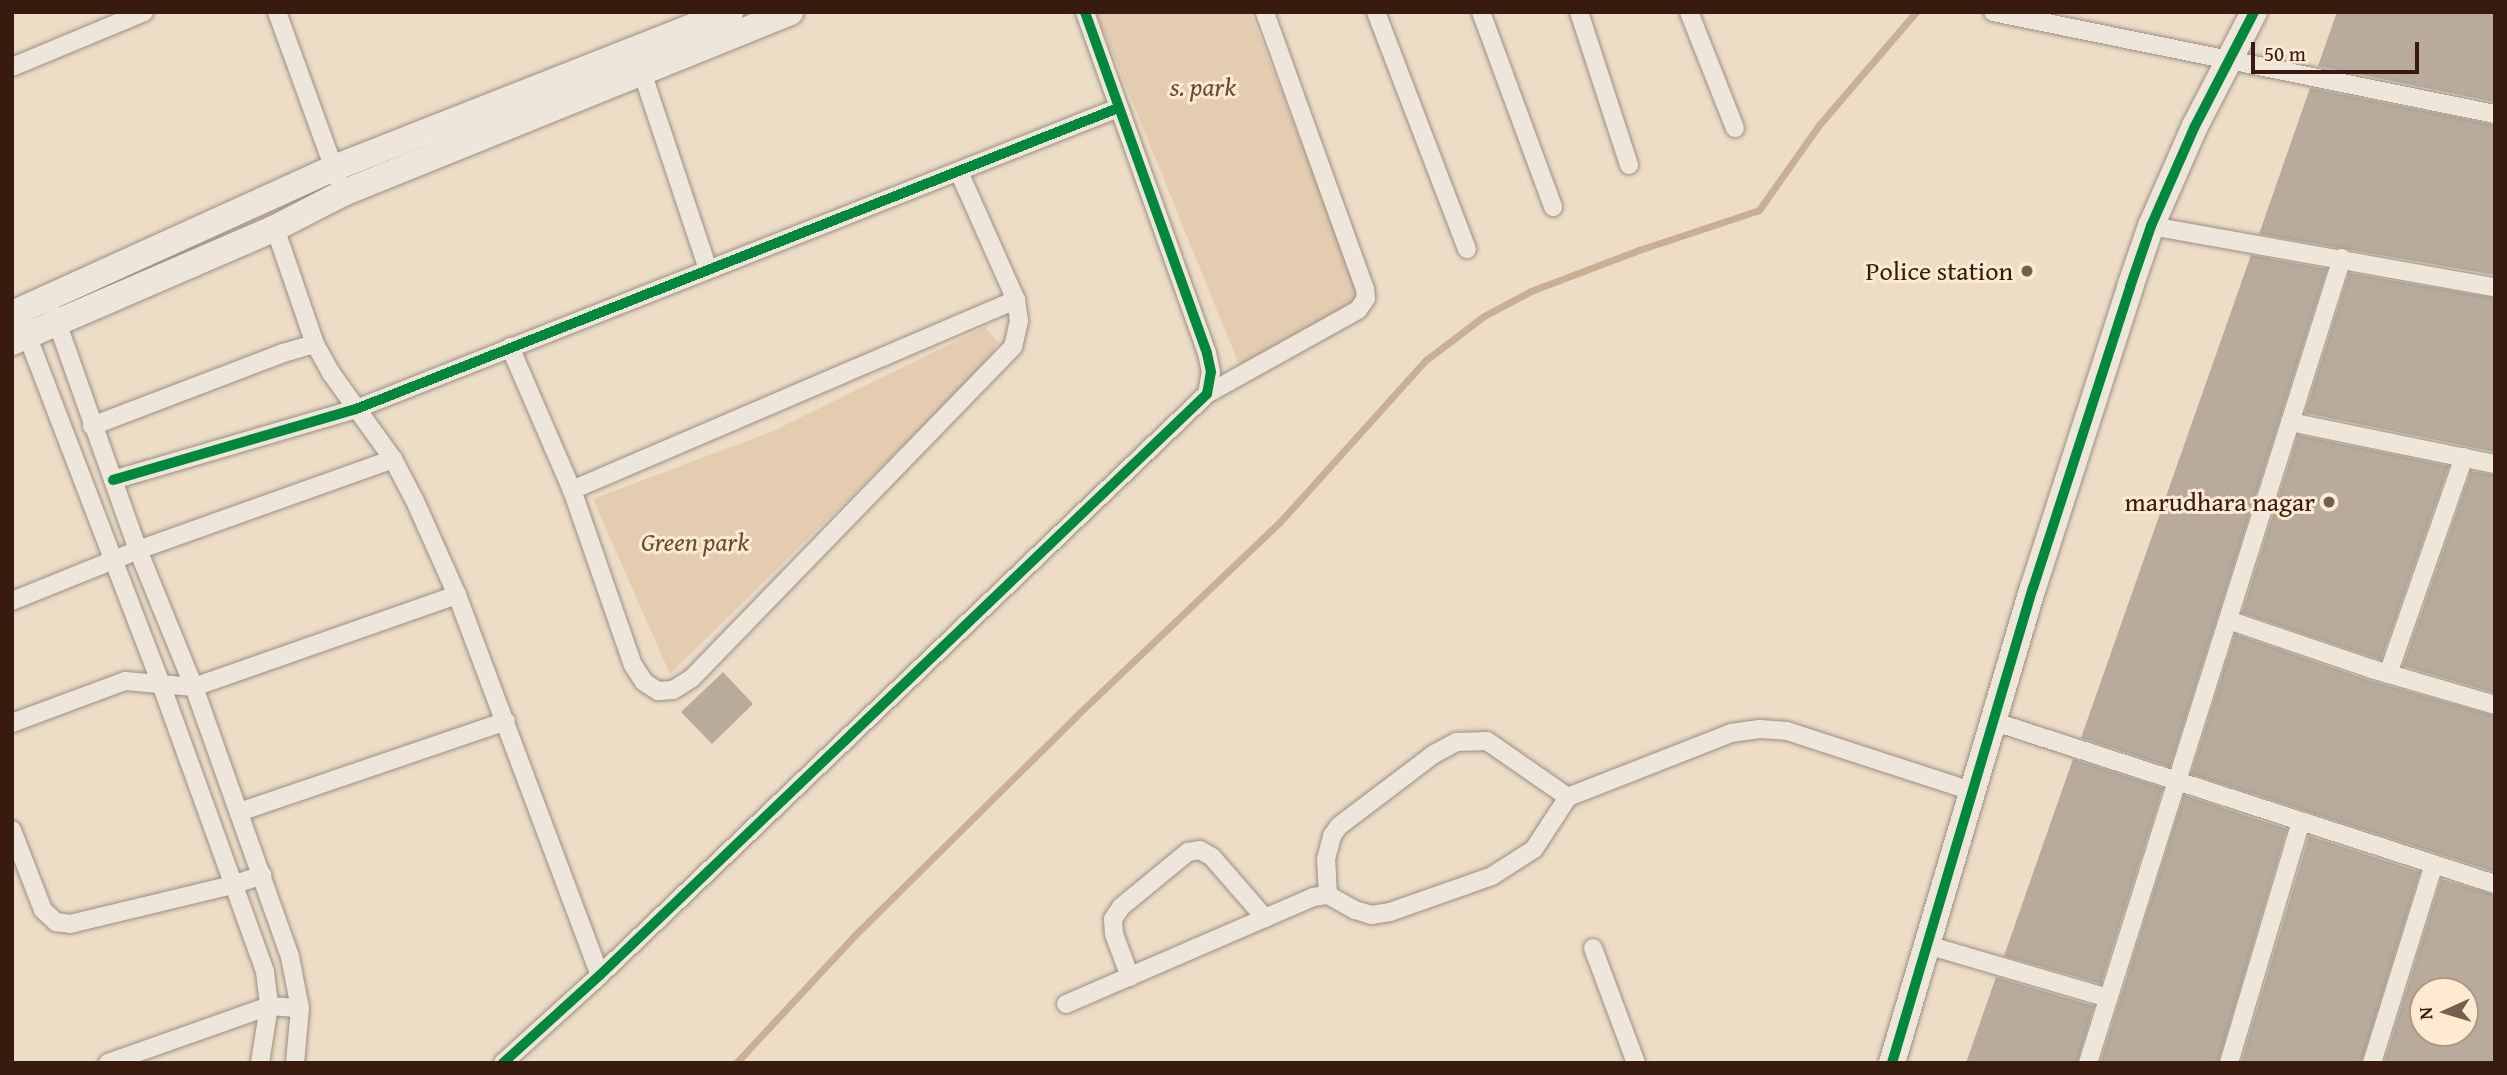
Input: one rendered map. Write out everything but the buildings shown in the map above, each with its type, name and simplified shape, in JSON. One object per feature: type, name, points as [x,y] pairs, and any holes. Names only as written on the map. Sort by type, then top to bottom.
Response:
[{"type":"street","points":[[12,67],[119,17],[144,12]]},
{"type":"street","points":[[277,12],[339,181]]},
{"type":"street","points":[[638,61],[730,12]]},
{"type":"street","points":[[20,340],[53,309],[339,181],[638,61],[790,12]]},
{"type":"street","points":[[1085,12],[1207,353],[1211,372],[1207,394]]},
{"type":"street","points":[[503,1063],[600,975],[1207,394],[1358,310],[1366,298],[1366,289],[1265,12]]},
{"type":"street","points":[[1376,12],[1467,249]]},
{"type":"street","points":[[1481,12],[1553,207]]},
{"type":"street","points":[[1579,12],[1629,165]]},
{"type":"street","points":[[1689,12],[1735,128]]},
{"type":"street","points":[[1993,12],[2495,114]]},
{"type":"street","points":[[1892,1063],[1992,721],[2151,226],[2228,59],[2254,12]]},
{"type":"street","points":[[638,61],[708,270]]},
{"type":"street","points":[[113,480],[356,409],[1118,108]]},
{"type":"street","points":[[510,346],[572,490],[633,665],[644,682],[658,691],[673,691],[692,678],[1013,347],[1019,321],[1016,300],[959,172]]},
{"type":"street","points":[[260,1063],[269,1006],[265,972],[114,559],[20,340],[15,313],[53,309],[275,228],[339,181]]},
{"type":"street","points":[[2151,226],[2495,287]]},
{"type":"street","points":[[275,228],[315,345],[356,409],[393,459],[415,501],[457,596],[600,975]]},
{"type":"street","points":[[2088,1063],[2342,258]]},
{"type":"street","points":[[572,490],[1016,300]]},
{"type":"street","points":[[53,309],[92,426],[138,550],[194,687],[290,957],[300,1008],[295,1063]]},
{"type":"street","points":[[92,426],[283,353],[315,345]]},
{"type":"street","points":[[2290,422],[2495,464]]},
{"type":"street","points":[[2388,674],[2464,457]]},
{"type":"street","points":[[12,601],[138,550],[393,459]]},
{"type":"street","points":[[12,723],[125,681],[194,687],[457,596]]},
{"type":"street","points":[[2228,620],[2388,674],[2495,705]]},
{"type":"street","points":[[1992,721],[2495,884]]},
{"type":"street","points":[[239,812],[506,722]]},
{"type":"street","points":[[1066,1004],[1313,897],[1328,895],[1354,910],[1371,915],[1390,912],[1492,876],[1534,849],[1568,797],[1731,733],[1760,729],[1787,731],[1972,791]]},
{"type":"street","points":[[1328,895],[1326,859],[1332,836],[1339,826],[1434,754],[1457,742],[1487,741],[1568,797]]},
{"type":"street","points":[[2229,1063],[2301,821]]},
{"type":"street","points":[[12,830],[43,910],[56,922],[70,924],[232,885],[262,875]]},
{"type":"street","points":[[1130,977],[1114,934],[1113,919],[1121,907],[1188,852],[1200,850],[1212,857],[1265,918]]},
{"type":"street","points":[[2372,1063],[2434,864]]},
{"type":"street","points":[[1927,944],[2108,998]]},
{"type":"street","points":[[1593,948],[1636,1063]]},
{"type":"street","points":[[108,1063],[269,1006],[300,1008]]},
{"type":"green space","name":"s. park","points":[[1096,12],[1250,12],[1369,316],[1242,372]]},
{"type":"green space","name":"Green park","points":[[985,327],[998,342],[987,363],[670,674],[593,499],[773,431]]},
{"type":"waterway","points":[[736,1063],[855,935],[1075,717],[1279,523],[1426,360],[1484,316],[1531,291],[1639,250],[1759,210],[1819,125],[1916,12]]},
{"type":"cycle path","points":[[503,1063],[600,975],[1207,394],[1211,372],[1207,353],[1085,12]]},
{"type":"cycle path","points":[[1892,1063],[2033,588],[2151,226],[2195,126],[2254,12]]},
{"type":"cycle path","points":[[113,480],[356,409],[1118,108]]},
{"type":"place","name":"Police station","points":[[2027,271]]},
{"type":"place","name":"marudhara nagar","points":[[2329,502]]}]
